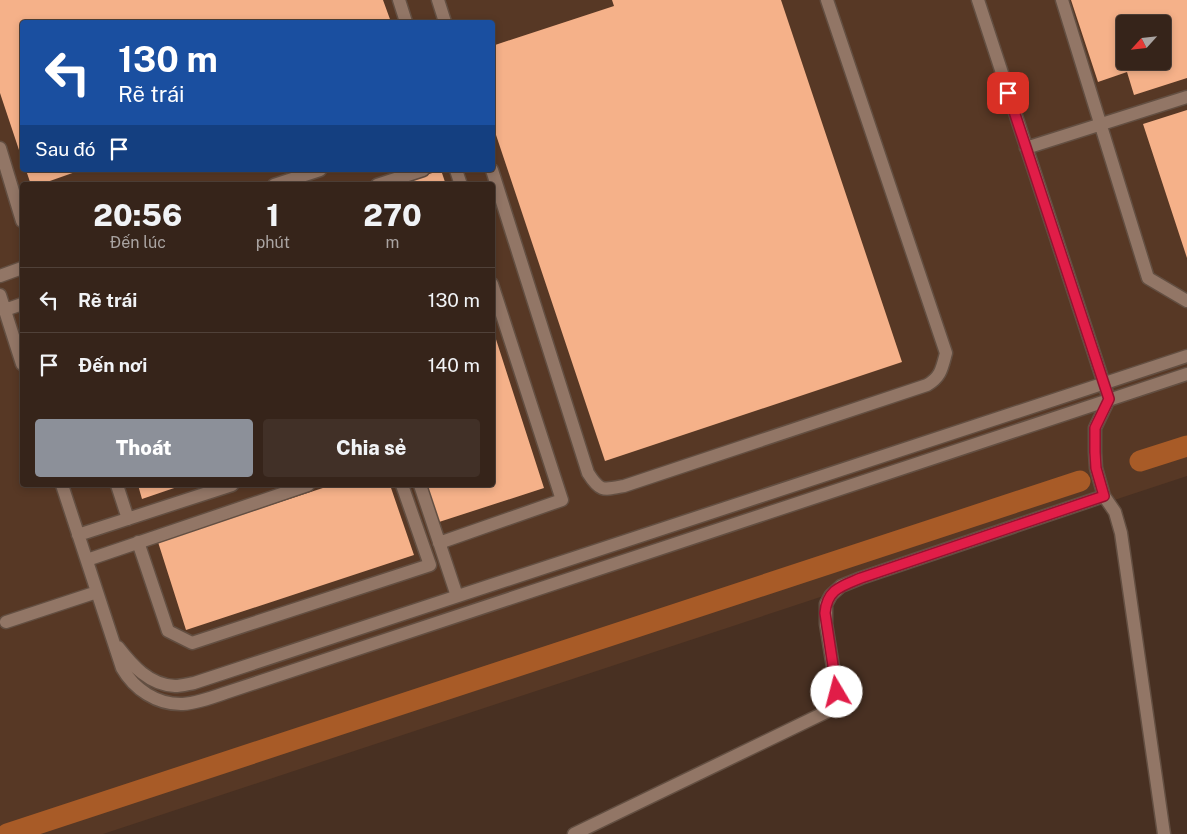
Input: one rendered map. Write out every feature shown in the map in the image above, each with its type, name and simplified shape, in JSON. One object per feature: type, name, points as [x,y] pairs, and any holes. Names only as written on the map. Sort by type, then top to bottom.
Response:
[{"type":"street","points":[[399,0],[405,20]]},
{"type":"street","points":[[438,0],[444,20]]},
{"type":"street","points":[[493,172],[588,473],[596,484],[606,489],[624,486],[927,385],[935,380],[946,353],[827,0]]},
{"type":"street","points":[[978,0],[1109,399],[1095,428],[1096,468],[1104,496],[1115,512],[1121,533],[1164,834]]},
{"type":"street","points":[[1062,0],[1148,278],[1187,301]]},
{"type":"street","points":[[1026,148],[1187,97]]},
{"type":"street","points":[[0,148],[20,213]]},
{"type":"street","points":[[283,182],[314,172]]},
{"type":"street","points":[[386,182],[417,172]]},
{"type":"street","points":[[0,276],[20,269]]},
{"type":"street","points":[[440,543],[562,500],[495,293]]},
{"type":"street","points":[[0,295],[20,358]]},
{"type":"street","points":[[5,310],[20,305]]},
{"type":"street","points":[[113,641],[131,663],[150,679],[158,683],[174,686],[194,683],[1187,356]]},
{"type":"street","points":[[63,487],[119,662],[127,676],[146,694],[157,700],[183,704],[200,701],[1187,374]]},
{"type":"street","points":[[118,487],[128,519]]},
{"type":"street","points":[[78,535],[226,487]]},
{"type":"street","points":[[86,560],[302,487]]},
{"type":"street","points":[[138,542],[168,631],[192,643],[430,565],[403,487]]},
{"type":"street","points":[[421,487],[457,596]]},
{"type":"street","points":[[574,834],[833,707],[837,702],[826,624],[826,604],[830,594],[841,586],[1104,496]]},
{"type":"street","points":[[6,622],[97,592]]},
{"type":"shaded area","points":[[0,0],[1187,0],[1187,476],[103,834],[0,834]]},
{"type":"building","points":[[0,0],[383,0],[390,20],[20,20],[20,153],[0,93]]},
{"type":"building","points":[[612,0],[781,0],[902,362],[605,461],[495,132],[495,45],[614,6]]},
{"type":"building","points":[[1071,0],[1187,0],[1187,78],[1134,95],[1127,72],[1098,82]]},
{"type":"building","points":[[1187,110],[1187,258],[1143,124]]},
{"type":"building","points":[[27,172],[75,172],[47,182],[30,182]]},
{"type":"building","points":[[435,172],[442,172],[445,182],[406,182]]},
{"type":"building","points":[[495,336],[544,488],[439,522],[428,487],[495,487]]},
{"type":"building","points":[[139,487],[177,487],[142,499]]},
{"type":"building","points":[[326,487],[391,487],[414,555],[186,630],[158,542]]},
{"type":"waterway","points":[[1140,461],[1187,446]]},
{"type":"waterway","points":[[7,834],[1080,481]]},
{"type":"route","points":[[837,692],[825,613],[830,594],[841,586],[861,578],[1104,496],[1096,468],[1095,428],[1109,399],[1008,93]]}]
